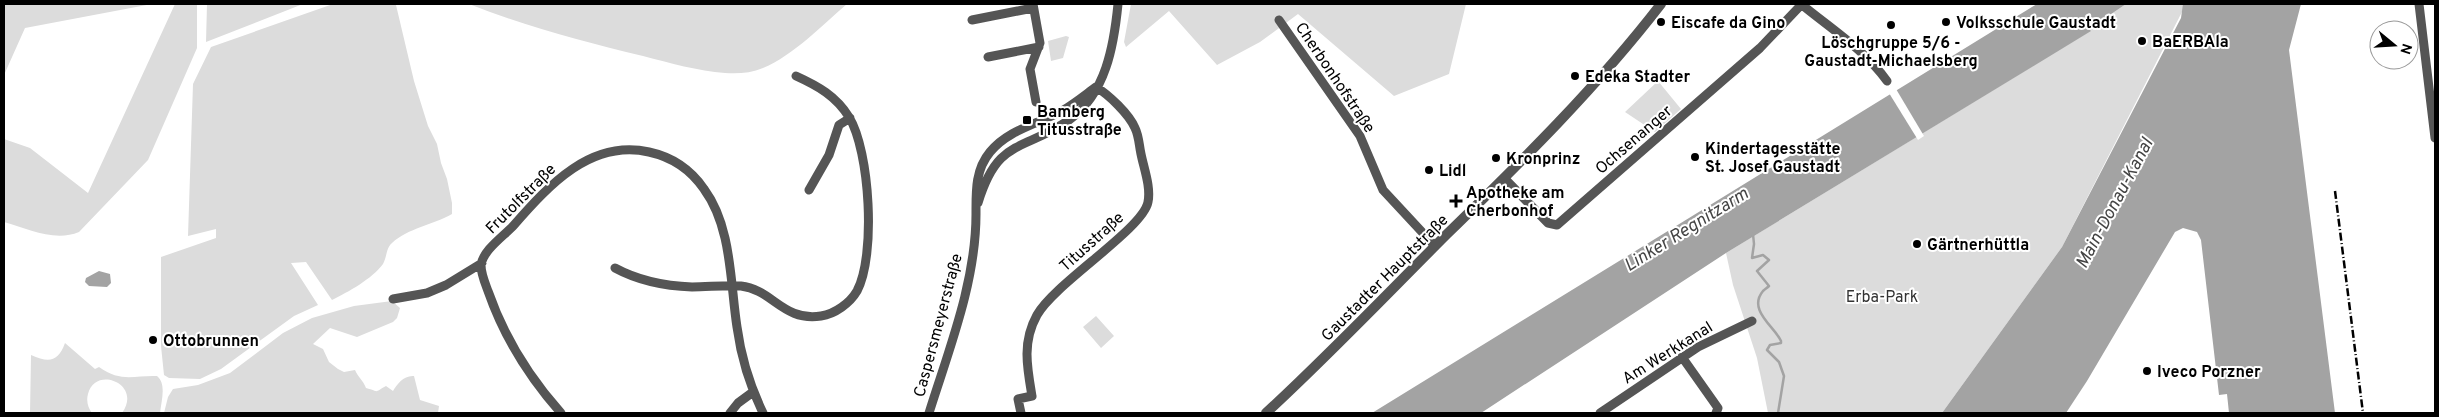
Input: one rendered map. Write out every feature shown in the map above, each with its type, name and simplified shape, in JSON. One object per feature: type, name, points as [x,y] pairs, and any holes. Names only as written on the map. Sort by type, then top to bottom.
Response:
[{"type":"street","name":"Caspersmeyerstraße","points":[[930,413],[965,292],[972,257],[976,213],[986,181],[995,164],[1006,153],[1019,144],[1070,119],[1088,100],[1096,87],[1114,43],[1118,4]]},
{"type":"street","name":"Gaustadter Hauptstraße","points":[[1266,413],[1504,178],[1580,99],[1661,4]]},
{"type":"street","name":"Ochsenanger","points":[[1504,178],[1548,223],[1557,225],[1756,52],[1802,4]]},
{"type":"street","points":[[1802,4],[1872,63],[1887,82]]},
{"type":"street","points":[[2418,4],[2435,138]]},
{"type":"street","points":[[972,20],[1033,6],[1040,43],[1030,69],[1036,102]]},
{"type":"street","name":"Cherbonhofstraße","points":[[1279,20],[1360,136],[1382,190],[1435,246]]},
{"type":"street","points":[[988,57],[1038,47]]},
{"type":"street","points":[[615,268],[628,275],[659,283],[692,287],[732,286],[757,290],[790,312],[810,316],[830,314],[846,304],[855,295],[862,274],[869,208],[868,188],[860,141],[850,118],[835,99],[826,91],[796,76]]},
{"type":"street","name":"Titusstraße","points":[[1021,413],[1018,399],[1032,396],[1026,353],[1031,327],[1037,314],[1071,279],[1138,219],[1148,204],[1148,191],[1135,126],[1103,91],[1096,87]]},
{"type":"street","points":[[809,190],[829,155],[839,125],[850,118]]},
{"type":"street","name":"Frutolfstraße","points":[[392,299],[426,293],[446,285],[482,263],[488,252],[536,199],[575,166],[608,152],[625,149],[658,154],[684,167],[704,188],[719,217],[732,286],[740,344],[753,392],[763,413]]},
{"type":"street","points":[[482,263],[481,271],[492,301],[513,346],[533,379],[561,413]]},
{"type":"street","name":"Am Werkkanal","points":[[1600,413],[1698,347],[1752,321]]},
{"type":"street","points":[[1682,357],[1718,408],[1716,413]]},
{"type":"street","points":[[730,413],[738,403],[753,392]]},
{"type":"green space","points":[[4,4],[152,4],[25,28],[4,75]]},
{"type":"green space","points":[[175,4],[197,4],[197,48],[148,160],[79,232],[61,236],[51,235],[4,222],[4,139],[30,148],[88,193]]},
{"type":"green space","points":[[207,4],[303,4],[206,42]]},
{"type":"green space","points":[[333,4],[396,5],[414,81],[428,126],[437,144],[447,179],[452,203],[452,214],[398,238],[390,245],[383,264],[373,275],[332,300],[306,262],[291,263],[318,305],[294,316],[221,369],[200,379],[169,378],[164,375],[161,346],[161,257],[216,238],[216,229],[188,236],[193,84],[211,47]]},
{"type":"green space","points":[[469,4],[847,4],[786,56],[758,70],[735,73],[694,69],[599,45],[533,26]]},
{"type":"green space","points":[[1131,4],[1466,4],[1449,74],[1394,96],[1298,14],[1260,42],[1217,65],[1169,11],[1126,47],[1124,42]]},
{"type":"green space","name":"Erba-Park","points":[[2126,4],[2183,4],[2184,8],[2062,247],[1942,413],[1768,413],[1757,358],[1733,285],[1726,253],[2090,31],[2089,29]]},
{"type":"green space","points":[[1066,36],[1069,37],[1063,58],[1051,61],[1048,41]]},
{"type":"green space","points":[[1658,81],[1681,109],[1655,132],[1625,112]]},
{"type":"green space","points":[[392,301],[400,308],[397,318],[393,322],[357,337],[330,328],[313,344],[323,349],[329,362],[338,369],[344,372],[355,370],[366,388],[377,391],[386,386],[393,391],[404,378],[414,376],[420,400],[439,406],[438,413],[164,413],[168,397],[173,389],[198,385],[230,373],[283,333],[312,318],[354,306]]},
{"type":"green space","points":[[1096,316],[1114,336],[1101,348],[1083,327]]},
{"type":"green space","points":[[65,343],[95,369],[99,367],[121,377],[157,376],[163,388],[160,413],[122,413],[127,403],[127,394],[116,382],[107,380],[99,381],[92,385],[87,399],[92,413],[30,413],[31,355],[48,360],[52,359],[59,354]]},
{"type":"water","name":"Linker Regnitzarm","points":[[2037,4],[2126,4],[2089,29],[2091,31],[1726,253],[1481,413],[1372,413]]},
{"type":"water","name":"Main-Donau-Kanal","points":[[2183,4],[2301,4],[2289,50],[2335,413],[2229,413],[2227,394],[2219,395],[2201,240],[2197,232],[2183,228],[2175,232],[2066,413],[1942,413],[2062,247],[2181,18]]},
{"type":"water","points":[[99,271],[110,274],[111,283],[107,287],[89,286],[85,282],[86,278]]},
{"type":"pier","points":[[1896,89],[1924,136],[1918,140],[1889,93]]},
{"type":"waterway","points":[[1753,234],[1752,258],[1763,255],[1769,260],[1757,271],[1769,286],[1763,291],[1758,305],[1764,318],[1781,341],[1781,343],[1770,345],[1767,350],[1779,362],[1784,376],[1778,413]]},
{"type":"railway","points":[[2335,191],[2363,413]]},
{"type":"place","name":"Eiscafe da Gino","points":[[1661,22]]},
{"type":"place","name":"Volksschule Gaustadt","points":[[1946,22]]},
{"type":"place","name":"Löschgruppe 5/6 - Gaustadt-Michaelsberg","points":[[1891,25]]},
{"type":"place","name":"BaERBAla","points":[[2142,41]]},
{"type":"place","name":"Edeka Stadter","points":[[1575,76]]},
{"type":"place","name":"Bamberg Titusstraße","points":[[1027,120]]},
{"type":"place","name":"Kindertagesstätte St. Josef Gaustadt","points":[[1695,157]]},
{"type":"place","name":"Kronprinz","points":[[1496,158]]},
{"type":"place","name":"Lidl","points":[[1429,170]]},
{"type":"place","name":"Apotheke am Cherbonhof","points":[[1456,201]]},
{"type":"place","name":"Gärtnerhüttla","points":[[1917,244]]},
{"type":"place","name":"Ottobrunnen","points":[[153,340]]},
{"type":"place","name":"Iveco Porzner","points":[[2147,371]]}]
